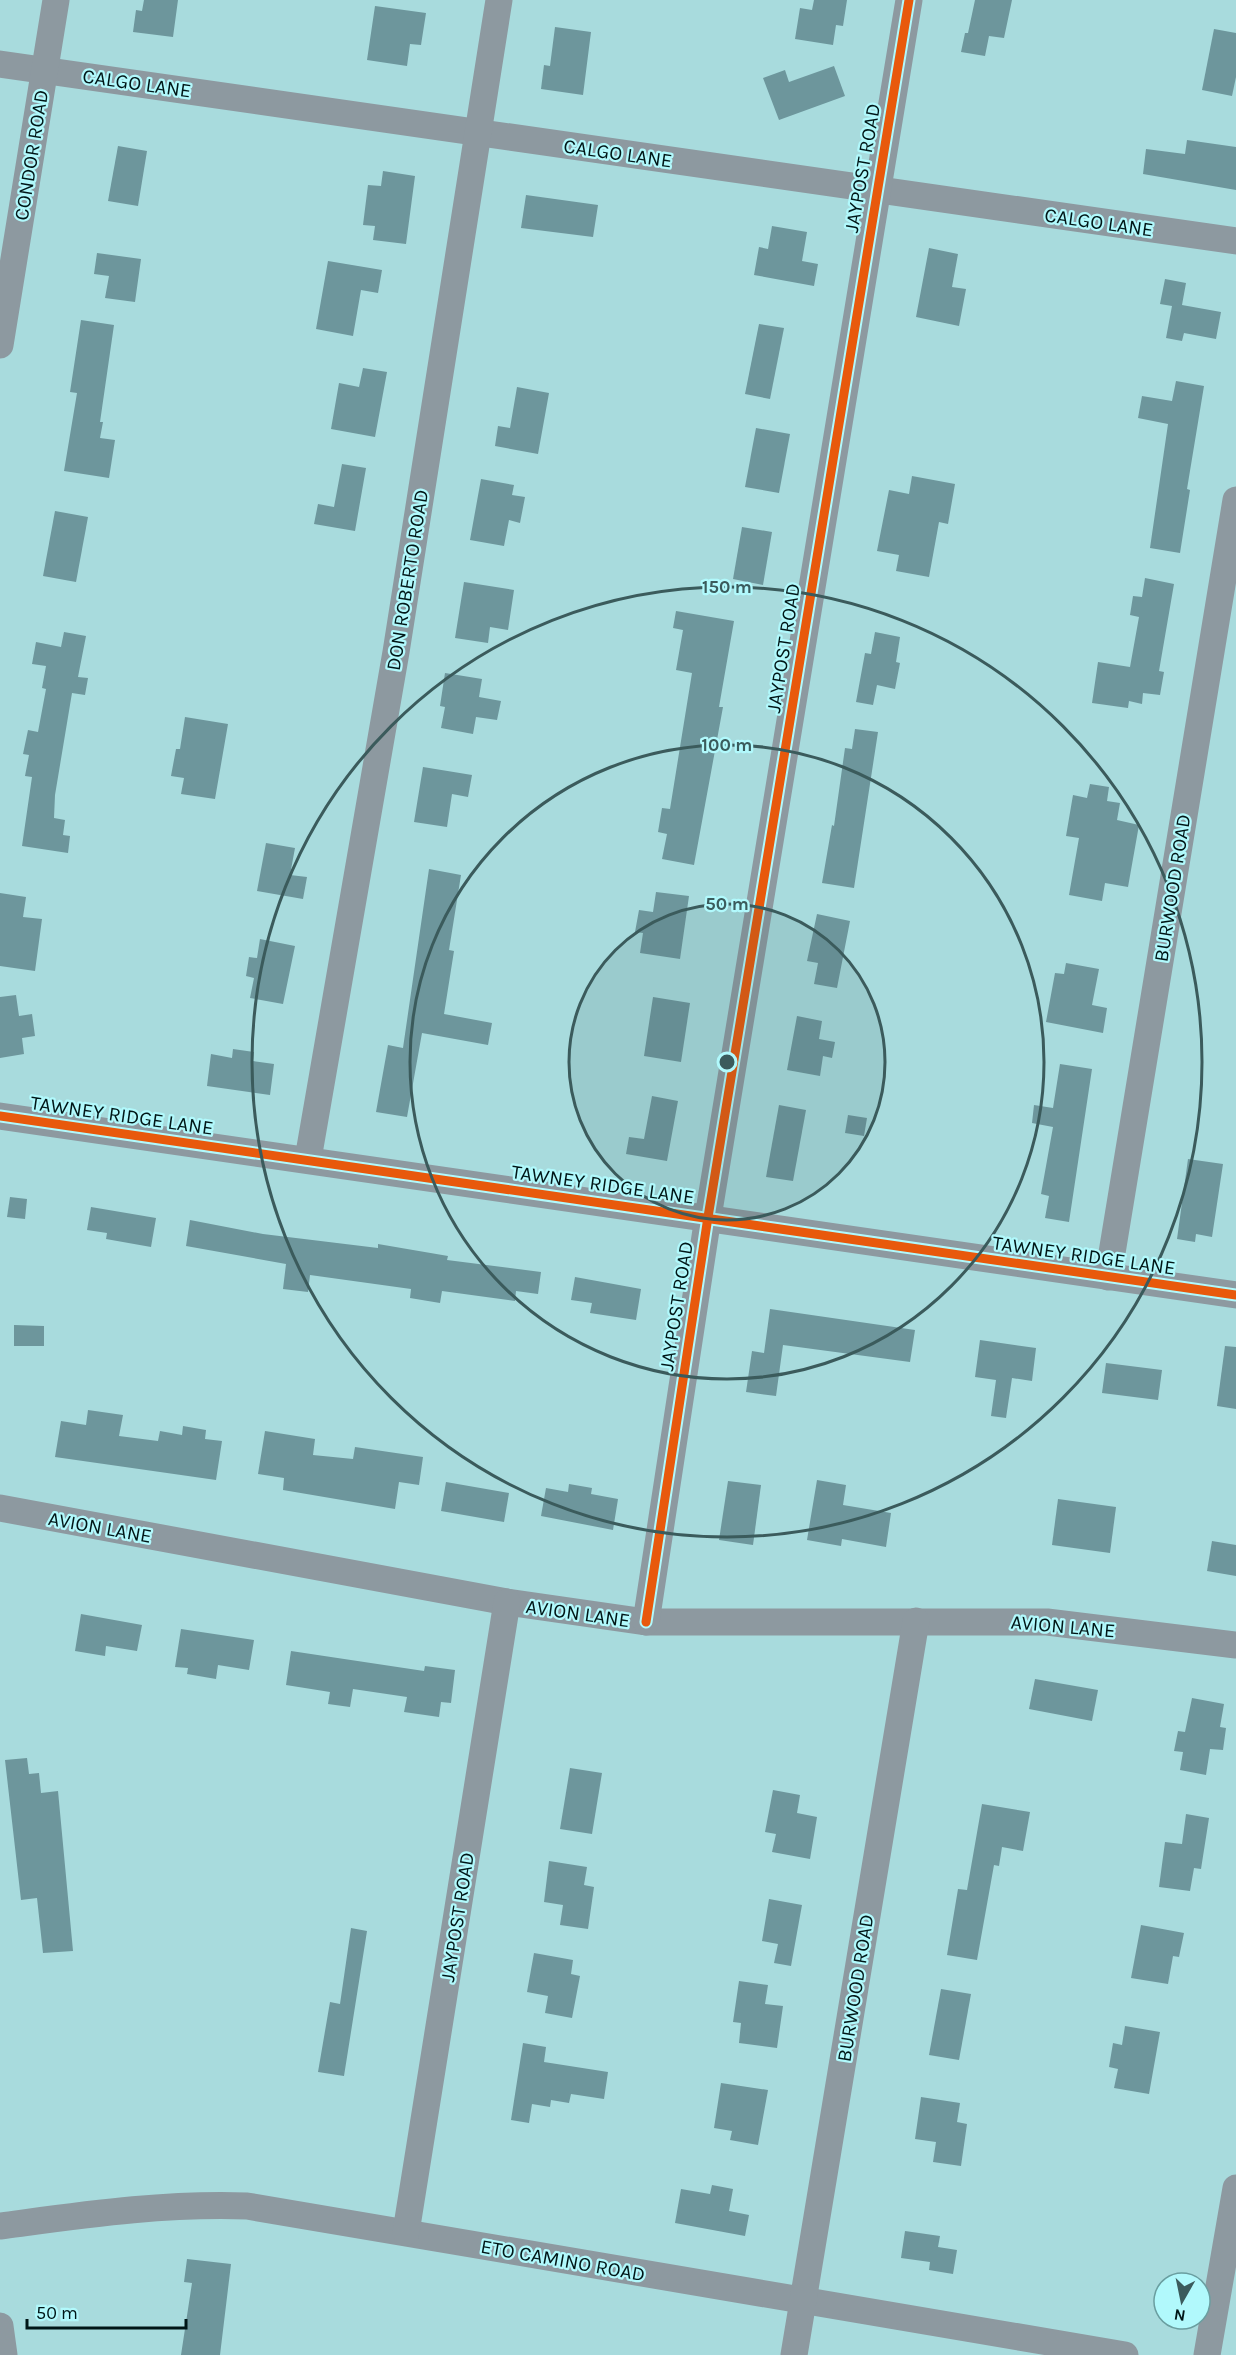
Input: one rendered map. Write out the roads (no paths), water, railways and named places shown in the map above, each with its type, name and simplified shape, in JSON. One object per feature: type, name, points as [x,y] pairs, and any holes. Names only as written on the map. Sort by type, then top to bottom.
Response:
[{"type":"street","name":"CONDOR ROAD","points":[[0,345],[56,0]]},
{"type":"street","name":"DON ROBERTO ROAD","points":[[308,1159],[396,652],[499,0]]},
{"type":"street","name":"JAYPOST ROAD","points":[[645,1622],[708,1217],[909,0]]},
{"type":"street","name":"CALGO LANE","points":[[0,64],[1236,241]]},
{"type":"street","name":"BURWOOD ROAD","points":[[1108,1277],[1236,500]]},
{"type":"street","name":"TAWNEY RIDGE LANE","points":[[0,1116],[1236,1295]]},
{"type":"street","name":"AVION LANE","points":[[0,1508],[507,1602],[645,1622],[1047,1622],[1236,1645]]},
{"type":"street","name":"JAYPOST ROAD","points":[[406,2232],[507,1602]]},
{"type":"street","name":"BURWOOD ROAD","points":[[794,2355],[916,1621]]},
{"type":"street","points":[[1207,2355],[1236,2188]]},
{"type":"street","name":"ETO CAMINO ROAD","points":[[0,2226],[135,2207],[193,2204],[247,2206],[1125,2355]]},
{"type":"street","points":[[0,2326],[4,2355]]}]
